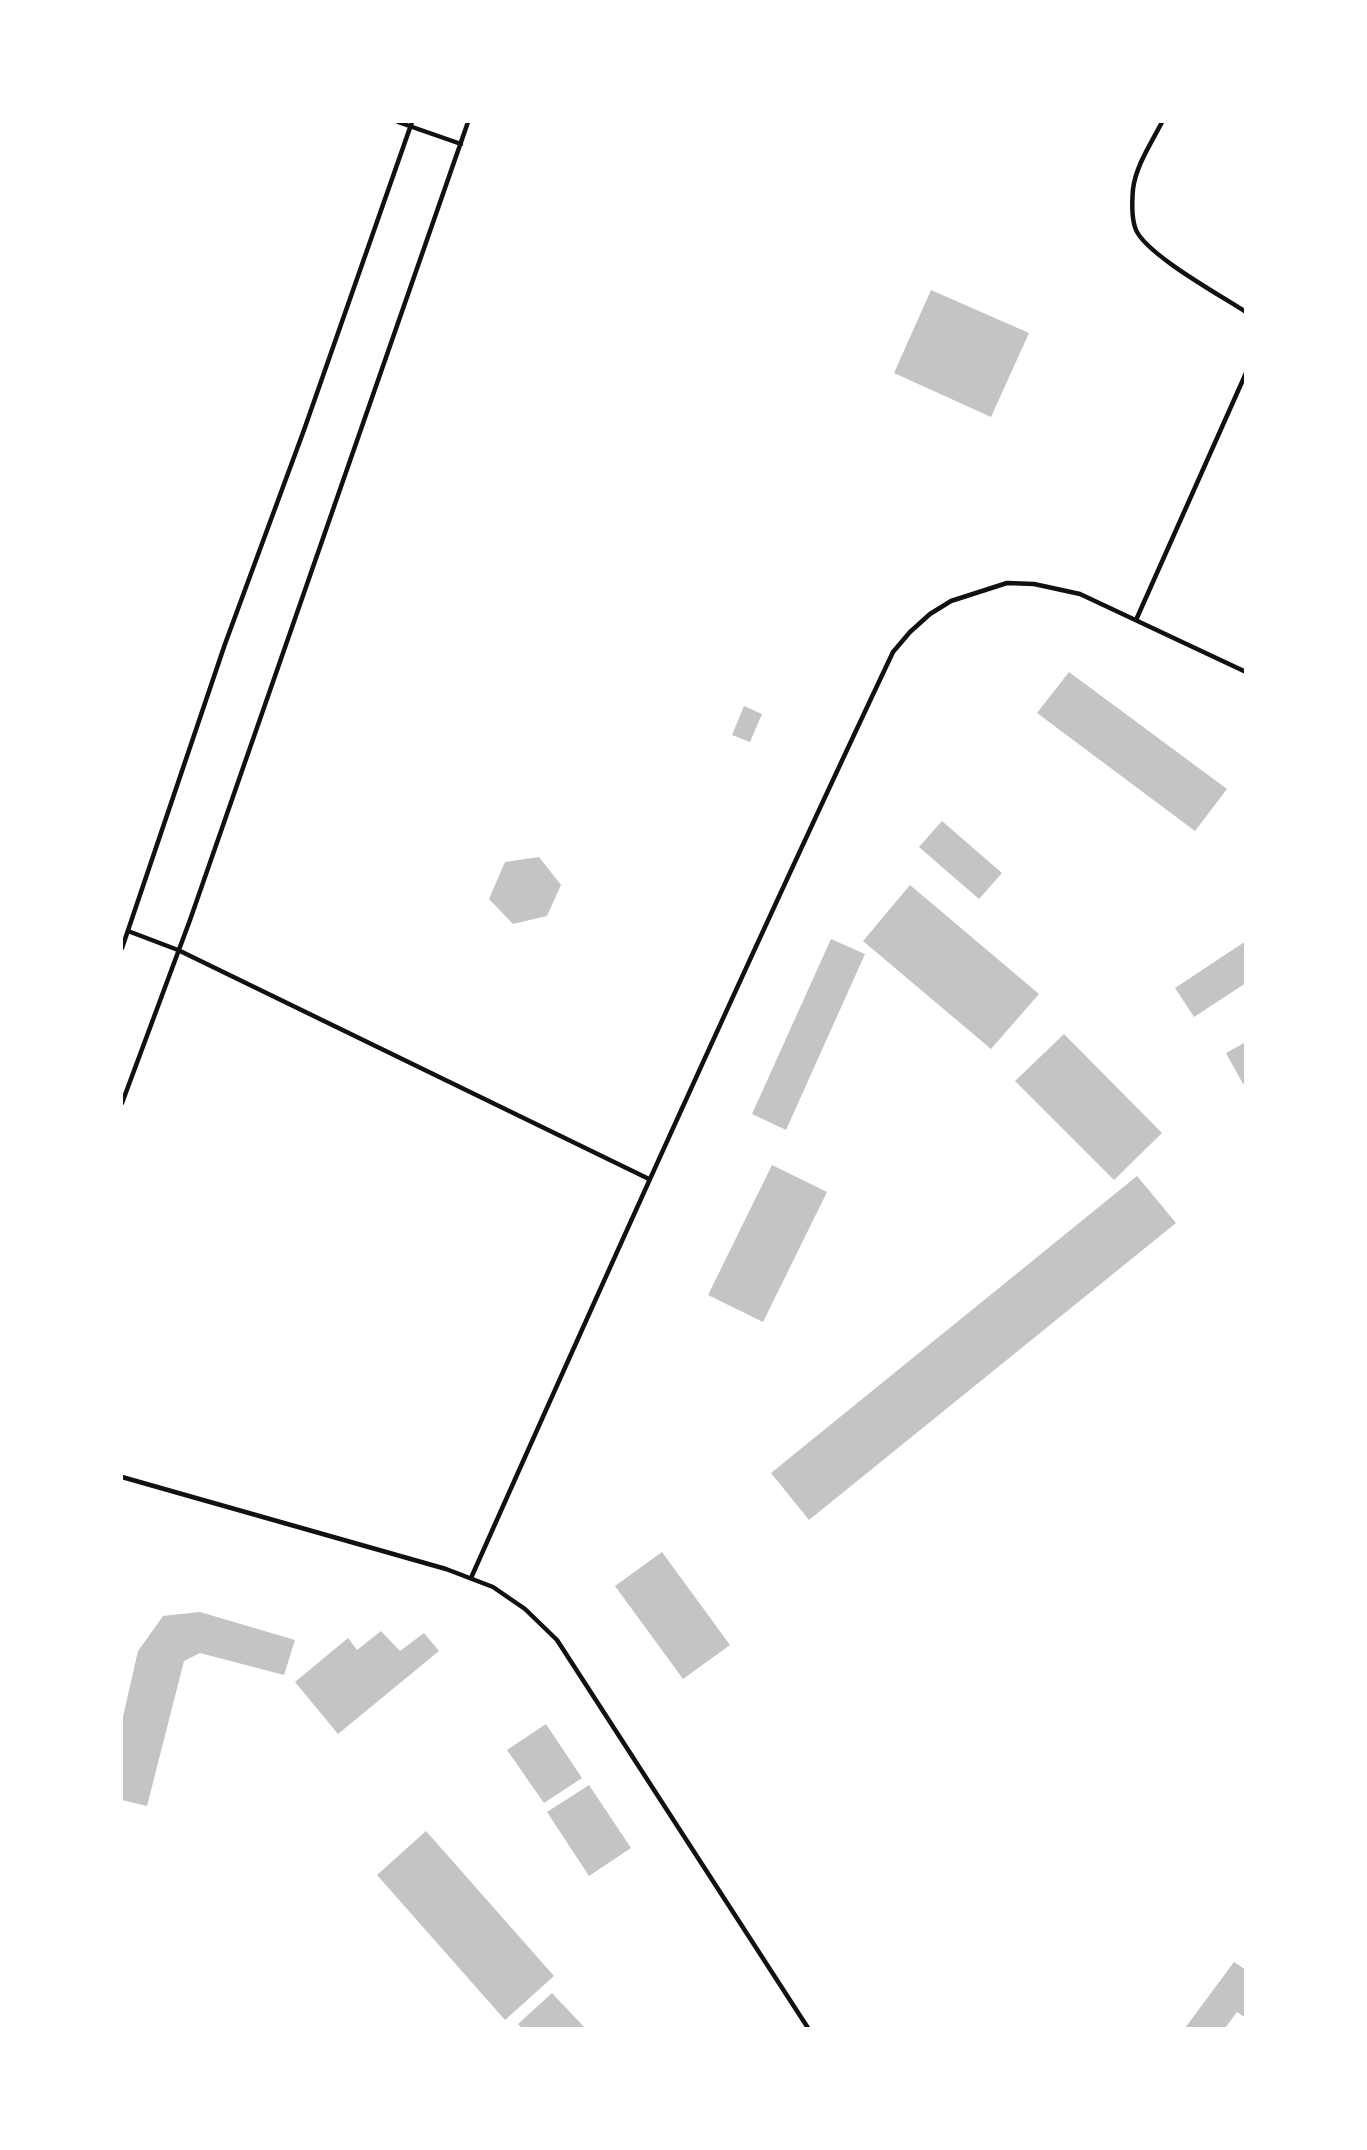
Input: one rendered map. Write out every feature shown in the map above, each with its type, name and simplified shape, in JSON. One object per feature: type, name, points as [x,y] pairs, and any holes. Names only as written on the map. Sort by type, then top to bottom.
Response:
[{"type":"lane","points":[[398,122],[411,124],[461,144]]},
{"type":"lane","points":[[122,1103],[178,950],[468,122]]},
{"type":"lane","points":[[1162,122],[1141,164],[1133,187],[1132,209],[1136,230],[1151,249],[1245,312]]},
{"type":"lane","points":[[122,948],[225,644],[308,419],[411,124]]},
{"type":"lane","points":[[1136,620],[1245,373]]},
{"type":"lane","points":[[471,1578],[649,1179],[893,652],[910,632],[930,614],[951,600],[1007,583],[1034,584],[1080,594],[1245,672]]},
{"type":"lane","points":[[128,931],[178,950],[649,1179]]},
{"type":"lane","points":[[122,1476],[446,1569],[493,1587],[525,1609],[557,1640],[808,2028]]},
{"type":"building","points":[[931,290],[1029,333],[991,417],[894,373]]},
{"type":"building","points":[[1069,672],[1227,789],[1195,831],[1037,713]]},
{"type":"building","points":[[744,706],[762,714],[750,742],[732,735]]},
{"type":"building","points":[[942,821],[1002,873],[979,899],[919,847]]},
{"type":"building","points":[[539,857],[561,885],[547,916],[513,924],[489,899],[505,862]]},
{"type":"building","points":[[910,885],[1039,994],[991,1049],[863,941]]},
{"type":"building","points":[[831,939],[865,954],[786,1130],[752,1114]]},
{"type":"building","points":[[1246,941],[1246,983],[1194,1017],[1175,988]]},
{"type":"building","points":[[1064,1034],[1162,1133],[1114,1180],[1015,1081]]},
{"type":"building","points":[[1246,1042],[1246,1082],[1243,1084],[1226,1053]]},
{"type":"building","points":[[772,1165],[827,1192],[763,1322],[708,1295]]},
{"type":"building","points":[[1137,1176],[1176,1223],[809,1520],[771,1473]]},
{"type":"building","points":[[662,1552],[730,1645],[683,1679],[615,1586]]},
{"type":"building","points":[[200,1612],[295,1640],[284,1675],[200,1653],[184,1661],[147,1806],[122,1800],[122,1721],[138,1651],[163,1616]]},
{"type":"building","points":[[381,1631],[400,1651],[424,1633],[439,1651],[338,1734],[295,1682],[348,1638],[357,1650]]},
{"type":"building","points":[[546,1724],[582,1778],[544,1803],[507,1750]]},
{"type":"building","points":[[589,1785],[631,1848],[589,1876],[547,1812]]},
{"type":"building","points":[[426,1831],[554,1976],[505,2020],[377,1875]]},
{"type":"building","points":[[1234,1962],[1246,1970],[1246,2018],[1237,2012],[1225,2028],[1185,2028]]},
{"type":"building","points":[[552,1993],[585,2028],[522,2028],[518,2024]]}]
